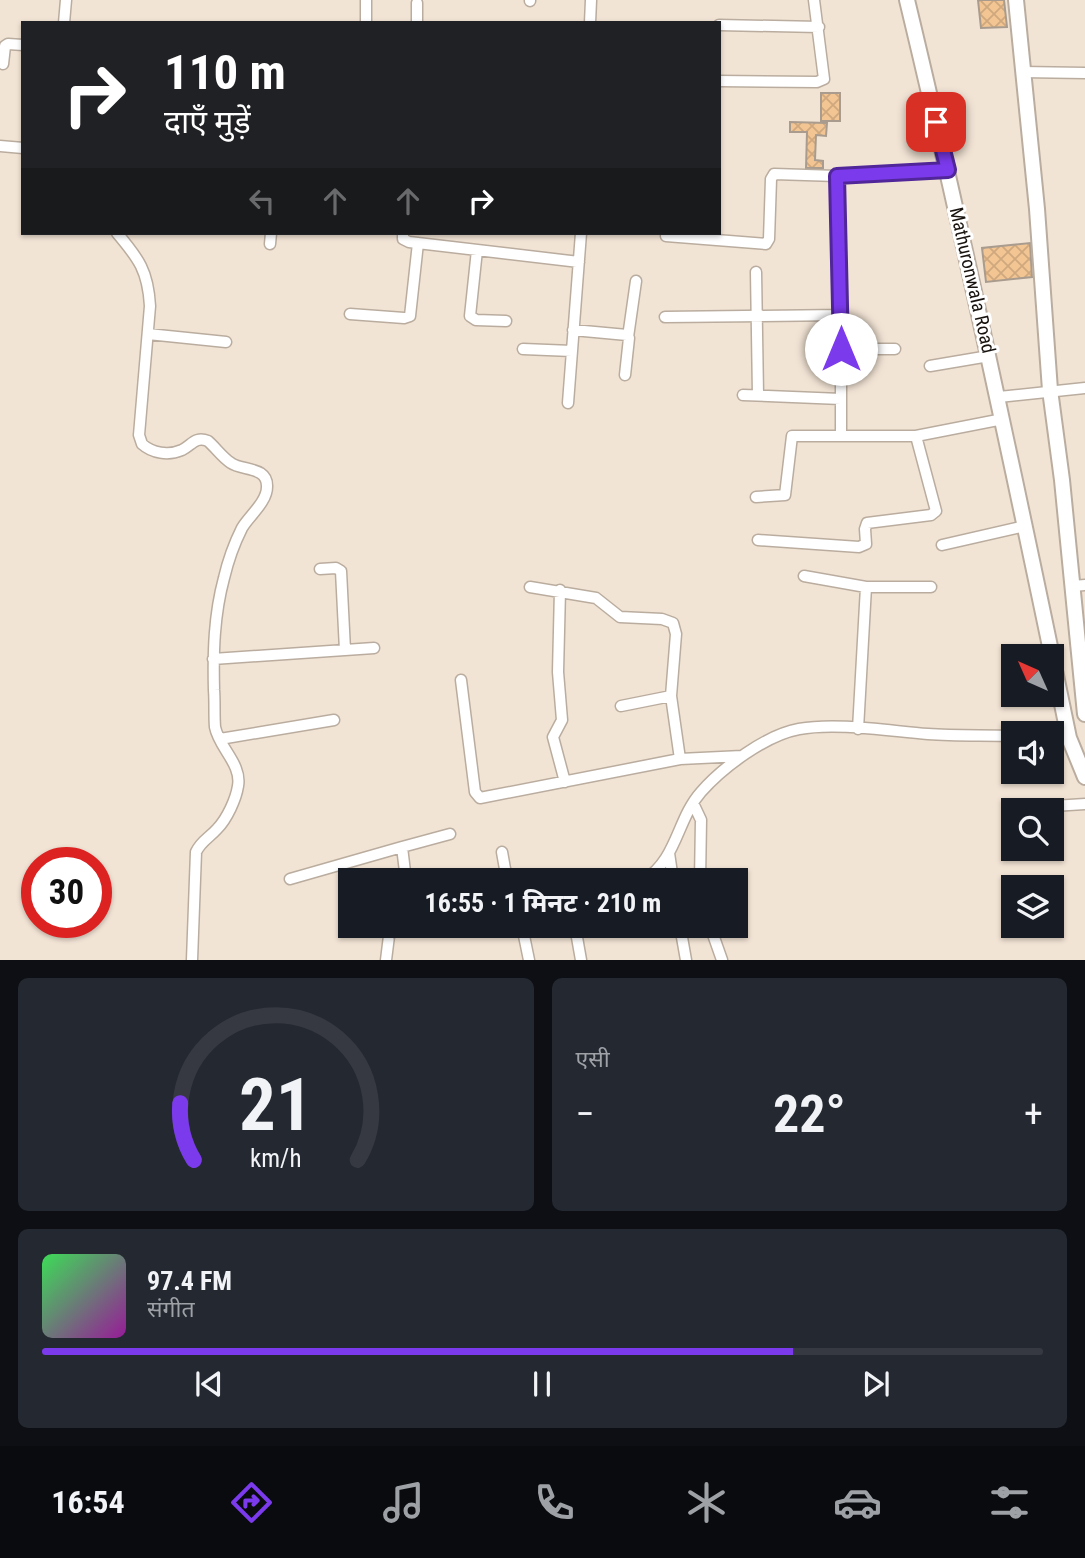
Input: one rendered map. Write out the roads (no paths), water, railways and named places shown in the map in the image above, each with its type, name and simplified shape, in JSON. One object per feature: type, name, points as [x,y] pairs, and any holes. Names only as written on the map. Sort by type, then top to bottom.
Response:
[{"type":"street","points":[[64,21],[66,0]]},
{"type":"street","points":[[366,0],[366,21]]},
{"type":"street","points":[[590,21],[591,0]]},
{"type":"street","points":[[721,80],[821,81],[825,75],[814,0]]},
{"type":"street","name":"Mathuronwala Road","points":[[907,0],[999,397],[1069,738],[1085,777]]},
{"type":"street","points":[[1016,0],[1037,209],[1050,390],[1079,586],[1085,714]]},
{"type":"street","points":[[417,4],[417,21]]},
{"type":"street","points":[[721,25],[819,27]]},
{"type":"street","points":[[3,64],[5,46],[21,45]]},
{"type":"street","points":[[1022,72],[1085,73]]},
{"type":"street","points":[[0,146],[21,148]]},
{"type":"street","points":[[666,236],[766,244],[769,239],[771,179],[774,174],[837,176],[948,170]]},
{"type":"street","points":[[837,176],[841,436]]},
{"type":"street","points":[[119,235],[141,263],[150,306],[139,435],[142,444],[158,453],[182,450],[195,440],[208,440],[233,465],[254,469],[268,488],[265,497],[243,526],[232,550],[215,617],[215,727],[239,776],[239,786],[224,820],[218,829],[202,841],[196,852],[192,960]]},
{"type":"street","points":[[270,244],[271,235]]},
{"type":"street","points":[[403,235],[406,241],[418,243],[579,262]]},
{"type":"street","points":[[568,403],[582,235]]},
{"type":"street","points":[[350,314],[404,318],[410,316],[418,243]]},
{"type":"street","points":[[477,250],[470,316],[476,320],[506,321]]},
{"type":"street","points":[[756,272],[758,395]]},
{"type":"street","points":[[625,376],[636,281]]},
{"type":"street","points":[[665,317],[841,315]]},
{"type":"street","points":[[573,330],[628,337]]},
{"type":"street","points":[[148,334],[226,342]]},
{"type":"street","points":[[523,349],[572,351]]},
{"type":"street","points":[[841,349],[895,349]]},
{"type":"street","points":[[930,366],[989,356]]},
{"type":"street","points":[[999,397],[1085,388]]},
{"type":"street","points":[[743,395],[841,399]]},
{"type":"street","points":[[755,497],[785,495],[792,436],[916,436],[1003,419]]},
{"type":"street","points":[[758,540],[859,548],[866,544],[865,525],[871,521],[935,514],[936,507],[916,436]]},
{"type":"street","points":[[942,545],[1026,526]]},
{"type":"street","points":[[320,569],[336,568],[341,571],[345,650]]},
{"type":"street","points":[[804,576],[866,587],[931,587]]},
{"type":"street","points":[[530,587],[561,590],[596,598],[620,617],[662,619],[673,623],[676,634],[671,696],[680,760]]},
{"type":"street","points":[[858,729],[866,587]]},
{"type":"street","points":[[561,590],[558,672],[562,720],[553,737],[565,782]]},
{"type":"street","points":[[214,659],[374,648]]},
{"type":"street","points":[[461,680],[477,796],[483,799],[680,760],[742,756]]},
{"type":"street","points":[[621,706],[671,696]]},
{"type":"street","points":[[220,739],[334,720]]},
{"type":"street","points":[[657,868],[669,853],[701,792],[742,756],[766,742],[798,729],[1001,736]]},
{"type":"street","points":[[1064,738],[1069,738]]},
{"type":"street","points":[[693,803],[701,820],[700,868]]},
{"type":"street","points":[[1064,805],[1085,804]]},
{"type":"street","points":[[290,879],[450,834]]},
{"type":"street","points":[[402,847],[405,868]]},
{"type":"street","points":[[502,852],[505,868]]},
{"type":"street","points":[[669,853],[671,868]]},
{"type":"street","points":[[386,960],[389,938]]},
{"type":"street","points":[[524,938],[529,960]]},
{"type":"street","points":[[577,938],[581,960]]},
{"type":"street","points":[[682,938],[686,960]]},
{"type":"street","points":[[714,938],[722,960]]}]
